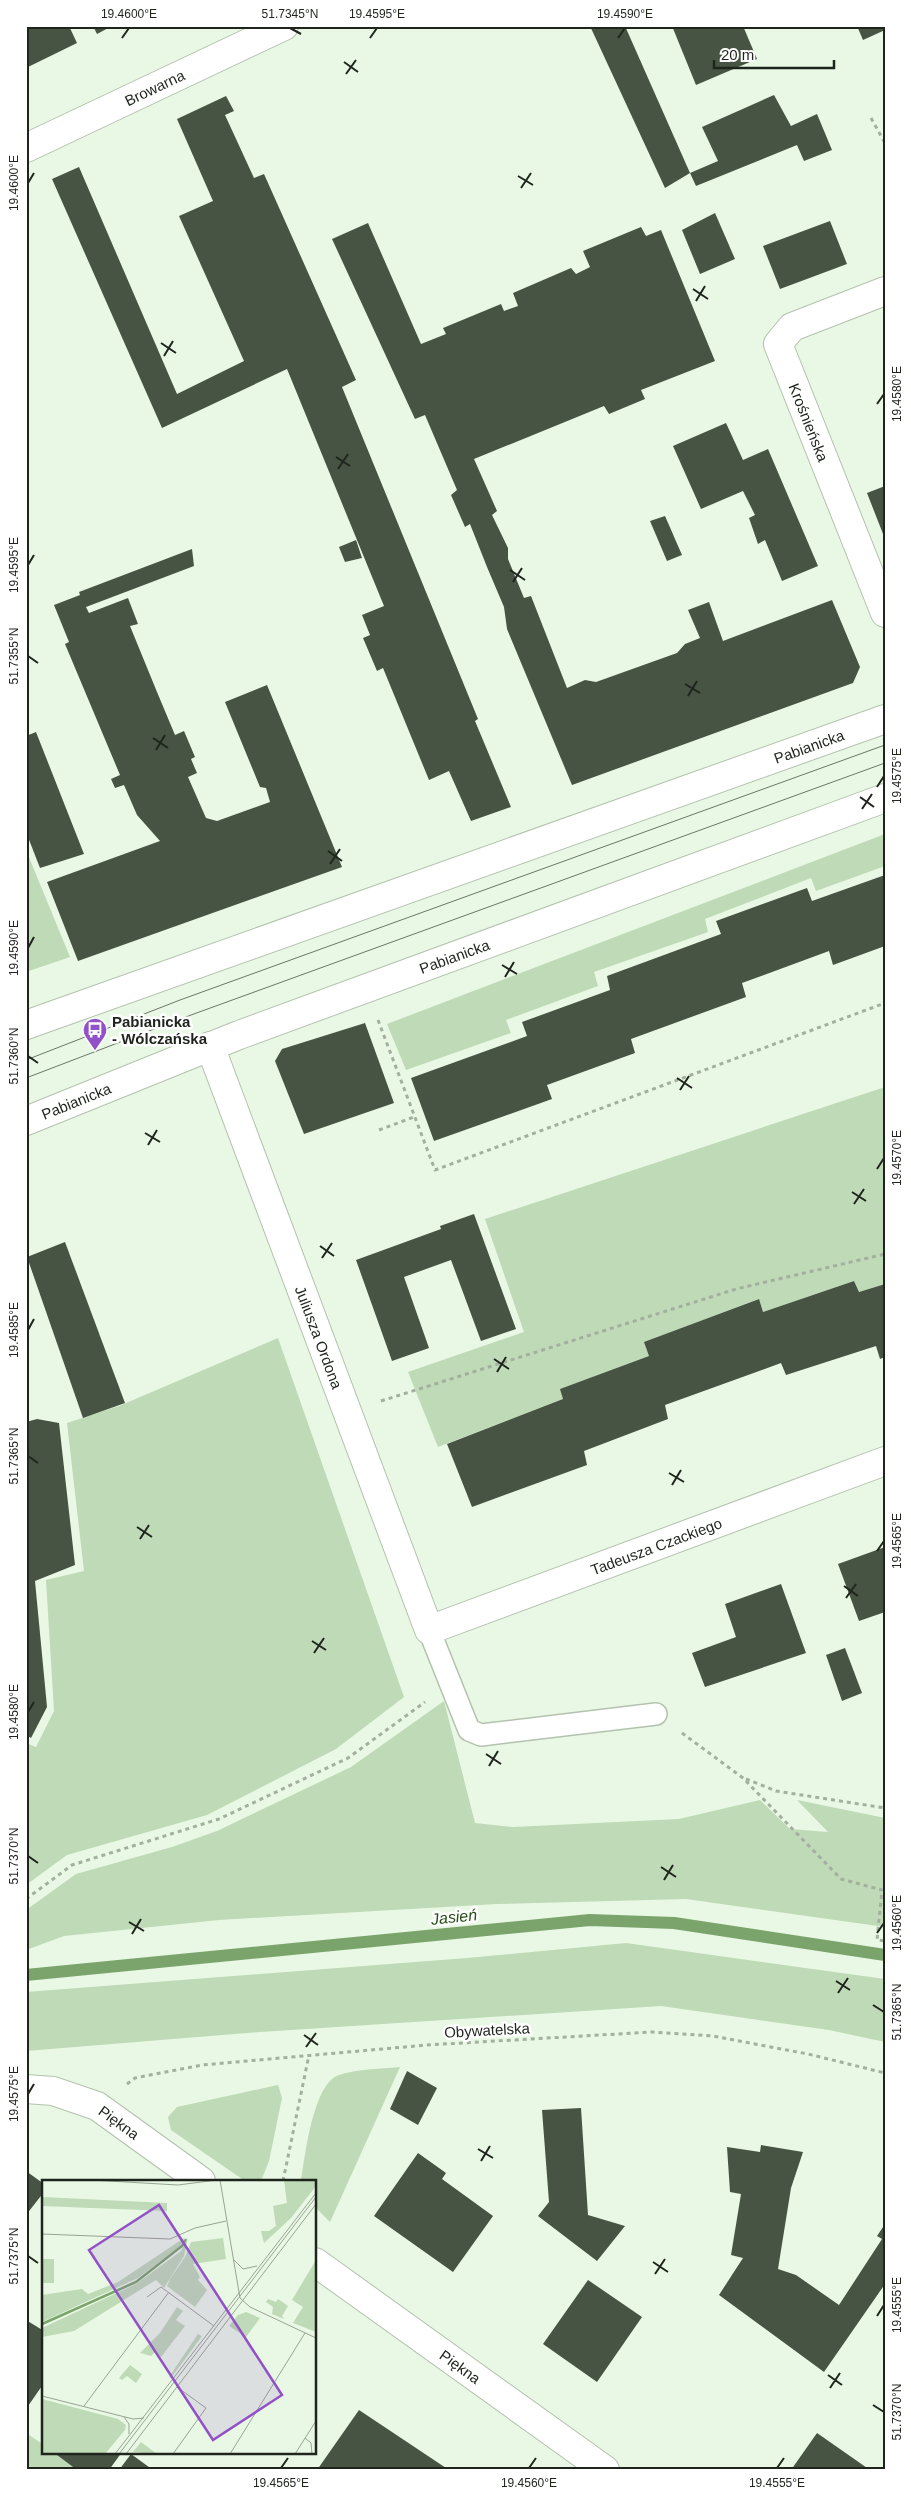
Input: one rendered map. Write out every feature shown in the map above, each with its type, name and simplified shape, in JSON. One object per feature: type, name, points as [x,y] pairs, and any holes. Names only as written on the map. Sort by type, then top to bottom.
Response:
[{"type":"street","name":"Browarna","points":[[26,148],[284,26]]},
{"type":"street","name":"Krośnieńska","points":[[885,291],[792,327],[778,344],[885,613]]},
{"type":"street","name":"Pabianicka","points":[[26,1025],[885,719]]},
{"type":"street","name":"Pabianicka","points":[[26,1121],[210,1046],[885,798]]},
{"type":"street","name":"Juliusza Ordona","points":[[210,1046],[429,1630]]},
{"type":"street","name":"Tadeusza Czackiego","points":[[429,1630],[885,1461]]},
{"type":"street","name":"Piękna","points":[[26,2089],[53,2091],[97,2106],[200,2180]]},
{"type":"street","name":"Piękna","points":[[316,2263],[605,2470]]},
{"type":"lane","points":[[429,1630],[469,1730],[481,1735],[656,1714]]},
{"type":"path","points":[[871,118],[885,143]]},
{"type":"path","points":[[377,1019],[435,1170],[885,1003]]},
{"type":"path","points":[[379,1130],[414,1117]]},
{"type":"path","points":[[381,1401],[736,1289],[885,1254]]},
{"type":"path","points":[[26,1899],[72,1866],[219,1820],[348,1758],[425,1702],[448,1679]]},
{"type":"path","points":[[656,1714],[743,1778],[841,1879],[882,1890],[877,1940],[885,1941]]},
{"type":"path","points":[[743,1778],[776,1791],[885,1808]]},
{"type":"path","name":"Obywatelska","points":[[97,2106],[135,2078],[202,2064],[427,2045],[652,2032],[713,2036],[808,2054],[885,2073]]},
{"type":"path","points":[[283,2180],[309,2055]]},
{"type":"green space","points":[[885,834],[885,866],[816,891],[811,878],[705,919],[708,932],[594,972],[598,986],[506,1020],[511,1033],[406,1070],[387,1024]]},
{"type":"green space","points":[[26,850],[70,957],[26,972]]},
{"type":"green space","points":[[885,1087],[885,1284],[859,1292],[854,1281],[763,1312],[758,1299],[645,1342],[649,1356],[561,1389],[563,1399],[438,1447],[408,1372],[524,1332],[485,1219]]},
{"type":"green space","points":[[278,1338],[404,1697],[336,1749],[207,1815],[67,1855],[26,1885],[26,1743],[36,1747],[54,1711],[46,1580],[84,1571],[67,1423],[119,1406]]},
{"type":"green space","points":[[444,1701],[475,1823],[513,1827],[679,1819],[760,1800],[790,1829],[828,1832],[797,1800],[885,1818],[885,1927],[686,1899],[497,1904],[219,1920],[64,1936],[26,1950],[26,1910],[76,1874],[172,1847],[217,1831],[351,1767]]},
{"type":"green space","points":[[626,1943],[885,1979],[885,2042],[829,2030],[661,2006],[260,2032],[26,2051],[26,1992],[467,1958]]},
{"type":"green space","points":[[400,2067],[330,2222],[316,2208],[316,2180],[301,2180],[308,2139],[317,2106],[330,2081],[339,2075],[361,2070]]},
{"type":"green space","points":[[278,2085],[282,2098],[269,2161],[261,2180],[244,2180],[171,2130],[168,2117],[177,2107]]},
{"type":"green space","points":[[26,2433],[42,2444],[42,2454],[56,2454],[77,2470],[26,2470]]},
{"type":"building","points":[[26,26],[69,26],[77,43],[26,68]]},
{"type":"building","points":[[93,26],[112,26],[97,34]]},
{"type":"building","points":[[590,26],[625,26],[690,173],[665,188]]},
{"type":"building","points":[[672,26],[743,26],[757,59],[696,85]]},
{"type":"building","points":[[857,26],[885,26],[885,30],[863,40]]},
{"type":"building","points":[[774,95],[791,126],[817,114],[832,150],[804,161],[797,145],[696,186],[690,173],[718,161],[702,127]]},
{"type":"building","points":[[226,96],[234,111],[225,115],[254,178],[264,174],[356,380],[342,387],[478,719],[475,721],[511,807],[471,821],[449,771],[429,780],[383,668],[377,671],[363,638],[370,635],[362,615],[384,606],[287,369],[162,428],[52,179],[79,167],[177,394],[244,361],[179,216],[213,201],[177,119]]},
{"type":"building","points":[[715,213],[735,259],[700,274],[682,230]]},
{"type":"building","points":[[830,221],[847,264],[780,289],[763,246]]},
{"type":"building","points":[[368,223],[421,344],[446,334],[443,328],[501,304],[504,311],[518,306],[513,293],[571,268],[576,274],[590,267],[583,251],[641,227],[646,236],[661,230],[715,361],[641,390],[645,399],[609,414],[604,406],[474,459],[497,511],[492,515],[508,548],[508,559],[524,598],[531,596],[567,688],[585,680],[596,682],[677,653],[685,644],[700,638],[688,610],[709,602],[723,641],[832,600],[860,667],[853,683],[572,785],[507,629],[504,607],[470,524],[465,527],[451,495],[457,490],[425,415],[415,419],[332,239]]},
{"type":"building","points":[[726,423],[743,460],[768,449],[818,566],[782,581],[765,540],[758,544],[749,518],[755,515],[743,491],[701,509],[673,446]]},
{"type":"building","points":[[885,486],[885,539],[867,493]]},
{"type":"building","points":[[665,516],[682,555],[667,561],[650,521]]},
{"type":"building","points":[[356,540],[362,558],[345,562],[339,547]]},
{"type":"building","points":[[192,549],[194,566],[86,607],[89,613],[128,598],[138,624],[130,626],[175,735],[184,731],[195,757],[191,759],[197,773],[188,777],[206,818],[217,821],[270,802],[266,788],[260,787],[225,702],[267,685],[342,867],[78,961],[47,882],[160,841],[137,815],[124,785],[115,788],[111,779],[120,775],[65,644],[69,642],[54,605],[80,595],[79,592]]},
{"type":"building","points":[[36,732],[84,854],[40,868],[26,832],[26,736]]},
{"type":"building","points":[[885,875],[885,946],[833,965],[829,951],[742,983],[746,997],[631,1039],[635,1053],[547,1085],[552,1099],[434,1141],[411,1078],[527,1036],[522,1022],[610,990],[607,976],[721,934],[716,921],[807,888],[812,901]]},
{"type":"building","points":[[365,1023],[394,1103],[304,1134],[275,1061],[282,1049]]},
{"type":"building","points":[[474,1214],[516,1329],[481,1341],[451,1260],[404,1277],[429,1348],[392,1361],[356,1260],[441,1229],[440,1226]]},
{"type":"building","points":[[65,1242],[125,1403],[83,1418],[27,1257]]},
{"type":"building","points":[[854,1281],[859,1292],[885,1284],[885,1357],[880,1359],[876,1346],[786,1375],[781,1363],[665,1405],[668,1419],[584,1451],[587,1465],[472,1507],[447,1444],[563,1399],[560,1389],[649,1356],[644,1342],[759,1299],[763,1312]]},
{"type":"building","points":[[37,1419],[59,1423],[75,1565],[35,1581],[47,1707],[31,1738],[26,1735],[26,1422]]},
{"type":"building","points":[[885,1547],[885,1612],[859,1621],[838,1564]]},
{"type":"building","points":[[781,1584],[806,1653],[705,1687],[692,1653],[736,1637],[725,1604]]},
{"type":"building","points":[[845,1648],[862,1693],[842,1701],[826,1655]]},
{"type":"building","points":[[407,2071],[437,2088],[418,2125],[390,2109]]},
{"type":"building","points":[[581,2108],[588,2215],[625,2226],[597,2261],[538,2216],[549,2202],[542,2110]]},
{"type":"building","points":[[761,2145],[803,2152],[791,2188],[778,2269],[796,2275],[839,2305],[882,2239],[877,2236],[885,2224],[885,2284],[824,2372],[719,2295],[743,2258],[731,2255],[741,2194],[730,2192],[727,2147],[760,2152]]},
{"type":"building","points":[[418,2153],[446,2173],[442,2179],[493,2216],[453,2272],[374,2216]]},
{"type":"building","points":[[26,2171],[42,2183],[42,2195],[26,2215]]},
{"type":"building","points":[[588,2280],[642,2317],[597,2382],[543,2344]]},
{"type":"building","points":[[26,2320],[42,2330],[42,2386],[26,2409]]},
{"type":"building","points":[[359,2410],[449,2470],[317,2470]]},
{"type":"building","points":[[817,2433],[870,2470],[791,2470]]},
{"type":"building","points":[[56,2454],[121,2454],[109,2470],[77,2470]]},
{"type":"building","points":[[131,2454],[153,2470],[119,2470]]},
{"type":"waterway","name":"Jasień","points":[[26,1975],[590,1920],[674,1923],[885,1955]]},
{"type":"tram line","points":[[26,1060],[180,1000],[885,745]]},
{"type":"tram line","points":[[26,1078],[191,1015],[885,763]]},
{"type":"place","name":"Pabianicka - Wólczańska","points":[[95,1051]]}]
